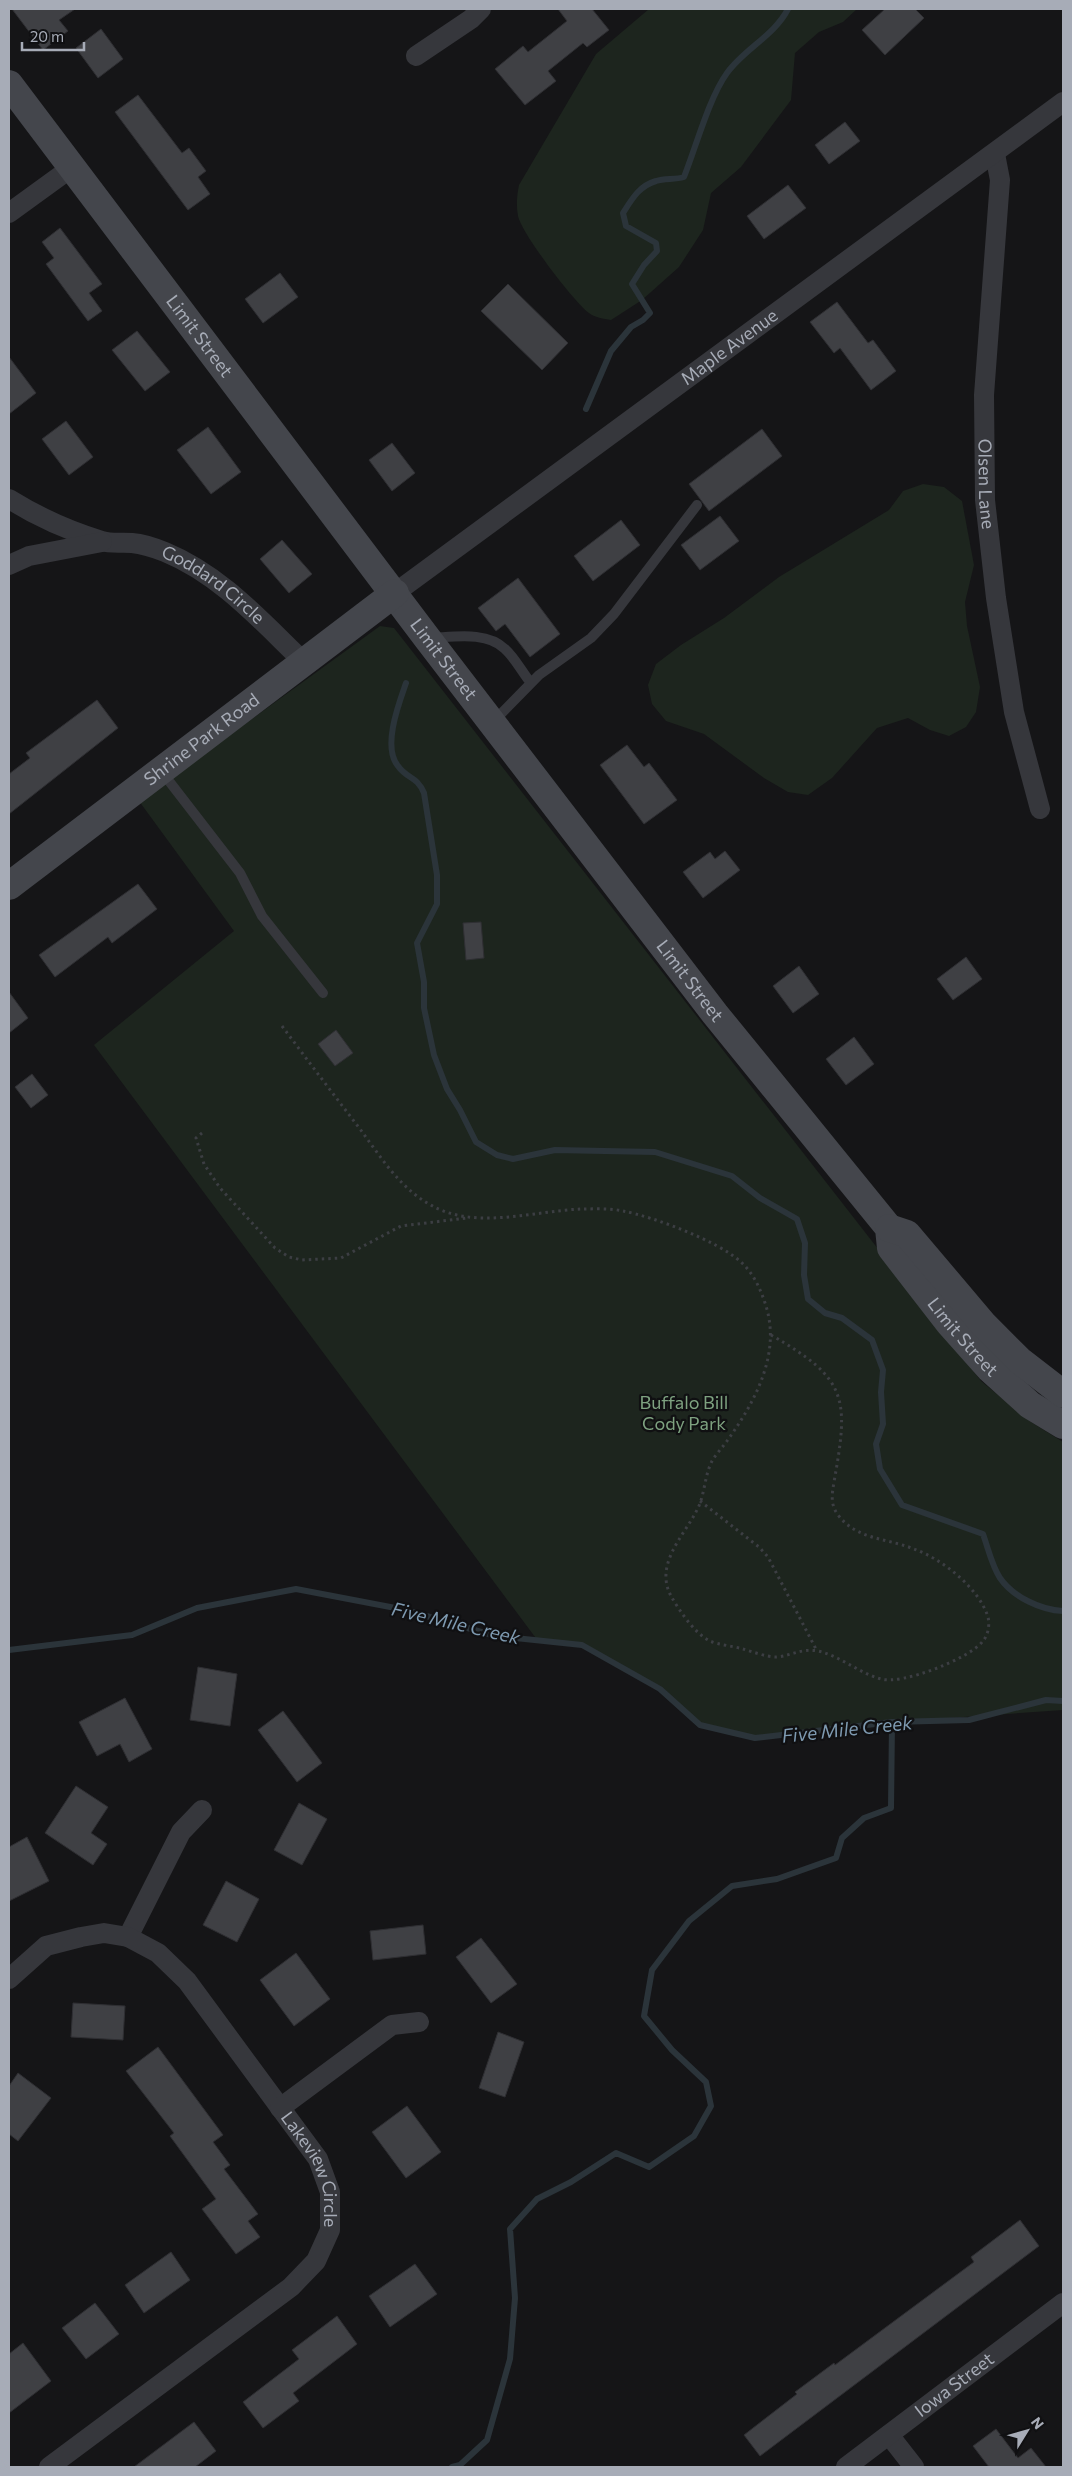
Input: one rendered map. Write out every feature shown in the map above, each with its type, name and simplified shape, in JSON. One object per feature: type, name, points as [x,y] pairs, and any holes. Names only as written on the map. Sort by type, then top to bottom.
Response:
[{"type":"street","points":[[416,56],[471,19],[481,9]]},
{"type":"street","name":"Limit Street","points":[[9,84],[395,593],[427,638],[716,1014],[888,1228],[891,1248],[949,1323],[989,1368],[1030,1405],[1063,1425]]},
{"type":"street","name":"Maple Avenue","points":[[395,593],[534,488],[995,154],[1063,102]]},
{"type":"street","name":"Olsen Lane","points":[[995,154],[1000,180],[984,395],[985,500],[996,598],[1014,712],[1040,809]]},
{"type":"street","points":[[9,213],[71,168]]},
{"type":"street","name":"Goddard Circle","points":[[9,499],[43,520],[104,542]]},
{"type":"street","name":"Goddard Circle","points":[[9,565],[29,556],[104,542],[135,543],[164,552],[193,565],[220,583],[304,662]]},
{"type":"street","name":"Shrine Park Road","points":[[9,886],[395,593]]},
{"type":"street","name":"Limit Street","points":[[888,1228],[906,1234],[984,1325],[1019,1360],[1063,1394]]},
{"type":"street","points":[[128,1937],[181,1832],[202,1810]]},
{"type":"street","name":"Lakeview Circle","points":[[9,1980],[46,1946],[104,1933],[128,1937],[158,1953],[187,1981],[318,2159],[330,2192],[330,2230],[316,2261],[291,2287],[49,2467]]},
{"type":"street","points":[[280,2108],[392,2025],[419,2022]]},
{"type":"street","name":"Iowa Street","points":[[846,2467],[1063,2303]]},
{"type":"street","points":[[889,2435],[914,2467]]},
{"type":"lane","points":[[493,723],[530,683],[591,638],[614,614],[697,505]]},
{"type":"lane","points":[[427,638],[466,636],[491,639],[505,649],[530,683]]},
{"type":"lane","points":[[162,771],[240,873],[262,916],[323,994]]},
{"type":"path","points":[[282,1026],[398,1179],[426,1203],[438,1210],[473,1218]]},
{"type":"path","points":[[202,1133],[196,1138],[198,1149],[204,1164],[220,1188],[275,1248],[289,1258],[302,1260],[340,1258],[401,1226],[580,1209],[621,1210],[662,1223],[710,1243],[742,1263],[751,1273],[760,1290],[771,1326],[771,1335],[771,1348],[756,1391],[729,1438],[714,1458],[706,1474],[698,1508],[675,1545],[666,1566],[668,1591],[697,1630],[711,1642],[773,1658],[799,1650],[817,1651],[881,1679],[893,1680],[929,1670],[974,1649],[983,1642],[988,1630],[988,1618],[969,1587],[954,1571],[936,1559],[913,1548],[879,1540],[852,1530],[836,1512],[832,1505],[832,1495],[842,1439],[842,1421],[833,1382],[814,1362],[771,1335]]},
{"type":"path","points":[[700,1501],[759,1547],[768,1557],[817,1651]]},
{"type":"green space","points":[[649,9],[857,9],[843,22],[819,32],[795,53],[791,100],[741,167],[711,193],[703,230],[679,267],[642,300],[611,320],[596,317],[589,313],[561,282],[529,237],[518,216],[517,200],[519,185],[596,54]]},
{"type":"green space","points":[[923,484],[944,487],[962,501],[974,565],[965,602],[967,626],[980,687],[976,712],[966,727],[949,736],[930,730],[908,718],[877,728],[832,778],[808,795],[788,792],[764,778],[704,734],[666,721],[652,704],[648,685],[656,664],[681,645],[724,618],[779,577],[889,510],[903,491]]},
{"type":"green space","name":"Buffalo Bill Cody Park","points":[[380,626],[394,628],[981,1381],[1031,1422],[1063,1442],[1063,1710],[892,1722],[755,1738],[700,1725],[660,1689],[582,1645],[538,1641],[94,1045],[234,931],[139,801]]},
{"type":"building","points":[[12,9],[75,9],[59,20],[68,31],[43,50]]},
{"type":"building","points":[[558,9],[592,9],[609,30],[587,47],[583,43],[548,71],[556,81],[525,105],[495,69],[523,46],[528,52],[567,21]]},
{"type":"building","points":[[885,9],[915,9],[924,18],[885,55],[862,30]]},
{"type":"building","points":[[101,29],[123,59],[98,78],[76,48]]},
{"type":"building","points":[[138,95],[182,153],[189,148],[206,171],[198,177],[210,194],[188,210],[115,112]]},
{"type":"building","points":[[845,122],[860,141],[829,164],[815,145]]},
{"type":"building","points":[[788,185],[806,208],[764,239],[747,216]]},
{"type":"building","points":[[60,228],[102,284],[89,293],[102,311],[88,321],[46,264],[54,258],[42,242]]},
{"type":"building","points":[[280,273],[298,297],[263,323],[245,299]]},
{"type":"building","points":[[508,284],[568,343],[542,370],[481,311]]},
{"type":"building","points":[[837,302],[868,343],[873,340],[896,371],[871,390],[840,348],[834,353],[810,322]]},
{"type":"building","points":[[137,331],[170,372],[145,391],[112,350]]},
{"type":"building","points":[[9,357],[36,393],[9,414]]},
{"type":"building","points":[[66,421],[93,457],[69,475],[42,439]]},
{"type":"building","points":[[208,427],[241,472],[211,494],[177,450]]},
{"type":"building","points":[[762,429],[782,456],[709,511],[689,484]]},
{"type":"building","points":[[392,443],[415,473],[392,491],[369,460]]},
{"type":"building","points":[[720,516],[739,541],[700,570],[681,545]]},
{"type":"building","points":[[621,520],[640,545],[593,581],[574,556]]},
{"type":"building","points":[[282,540],[312,574],[289,593],[260,559]]},
{"type":"building","points":[[518,578],[560,634],[530,657],[505,624],[496,631],[478,608]]},
{"type":"building","points":[[97,700],[118,728],[9,814],[9,774],[30,758],[26,753]]},
{"type":"building","points":[[627,745],[644,767],[649,763],[677,800],[644,824],[600,765]]},
{"type":"building","points":[[725,851],[740,870],[703,898],[683,872],[710,852],[715,859]]},
{"type":"building","points":[[138,884],[157,909],[112,943],[108,937],[55,977],[39,955]]},
{"type":"building","points":[[481,922],[484,958],[466,960],[463,923]]},
{"type":"building","points":[[966,957],[982,979],[953,1000],[937,979]]},
{"type":"building","points":[[799,966],[819,994],[793,1013],[773,986]]},
{"type":"building","points":[[9,992],[28,1018],[9,1033]]},
{"type":"building","points":[[336,1030],[353,1053],[335,1066],[318,1044]]},
{"type":"building","points":[[854,1037],[874,1064],[846,1085],[826,1059]]},
{"type":"building","points":[[32,1074],[48,1095],[31,1108],[15,1087]]},
{"type":"building","points":[[198,1667],[237,1674],[230,1726],[190,1720]]},
{"type":"building","points":[[125,1698],[152,1749],[129,1762],[120,1744],[97,1756],[79,1722]]},
{"type":"building","points":[[283,1711],[322,1763],[297,1782],[258,1730]]},
{"type":"building","points":[[76,1786],[108,1807],[91,1833],[107,1844],[93,1865],[45,1833]]},
{"type":"building","points":[[299,1803],[327,1819],[302,1865],[274,1850]]},
{"type":"building","points":[[27,1837],[49,1881],[9,1901],[9,1847]]},
{"type":"building","points":[[226,1881],[259,1899],[237,1942],[203,1925]]},
{"type":"building","points":[[423,1925],[426,1954],[373,1960],[370,1931]]},
{"type":"building","points":[[481,1938],[517,1984],[491,2003],[456,1957]]},
{"type":"building","points":[[296,1953],[330,1999],[294,2026],[260,1980]]},
{"type":"building","points":[[73,2003],[125,2006],[123,2040],[71,2037]]},
{"type":"building","points":[[498,2032],[524,2042],[505,2097],[479,2088]]},
{"type":"building","points":[[158,2047],[223,2135],[213,2142],[230,2165],[224,2169],[258,2214],[248,2221],[260,2237],[236,2254],[202,2209],[216,2199],[170,2136],[174,2133],[126,2071]]},
{"type":"building","points":[[18,2073],[51,2098],[18,2141],[9,2134],[9,2086]]},
{"type":"building","points":[[407,2106],[441,2152],[406,2178],[372,2132]]},
{"type":"building","points":[[1020,2220],[1039,2246],[760,2456],[744,2435],[797,2394],[795,2392],[834,2363],[835,2365],[974,2262],[971,2257]]},
{"type":"building","points":[[171,2252],[190,2280],[144,2313],[125,2285]]},
{"type":"building","points":[[415,2264],[437,2294],[390,2327],[369,2296]]},
{"type":"building","points":[[95,2303],[119,2334],[86,2359],[62,2328]]},
{"type":"building","points":[[337,2316],[357,2344],[293,2393],[299,2401],[263,2428],[243,2402],[299,2359],[292,2350]]},
{"type":"building","points":[[23,2343],[51,2381],[9,2413],[9,2354]]},
{"type":"building","points":[[194,2422],[216,2451],[195,2467],[134,2467]]},
{"type":"building","points":[[996,2429],[1018,2458],[1031,2448],[1046,2467],[989,2467],[973,2446]]},
{"type":"waterway","points":[[586,409],[611,351],[631,327],[650,313],[632,284],[644,265],[657,251],[656,243],[626,226],[623,213],[636,194],[650,183],[684,177],[720,83],[734,64],[775,27],[788,9]]},
{"type":"waterway","points":[[406,683],[393,725],[393,758],[401,770],[418,783],[424,793],[437,875],[437,904],[417,943],[424,982],[424,1008],[434,1055],[447,1089],[476,1142],[497,1155],[513,1159],[555,1150],[655,1152],[732,1176],[760,1198],[797,1219],[805,1243],[804,1275],[808,1299],[825,1313],[842,1318],[872,1340],[883,1370],[881,1392],[883,1424],[876,1444],[880,1469],[902,1505],[983,1534],[990,1557],[1000,1578],[1012,1591],[1037,1605],[1063,1611]]},
{"type":"waterway","name":"Five Mile Creek","points":[[9,1650],[132,1635],[197,1608],[296,1589],[406,1610],[495,1636],[582,1645],[660,1689],[700,1725],[755,1738],[892,1722],[969,1720],[1046,1700],[1063,1701]]},
{"type":"waterway","points":[[452,2467],[460,2465],[487,2440],[510,2359],[515,2298],[510,2229],[537,2199],[571,2182],[616,2153],[649,2167],[694,2136],[711,2106],[706,2082],[672,2050],[644,2016],[652,1970],[689,1921],[732,1886],[777,1879],[836,1858],[842,1838],[864,1818],[891,1808],[892,1722]]}]
